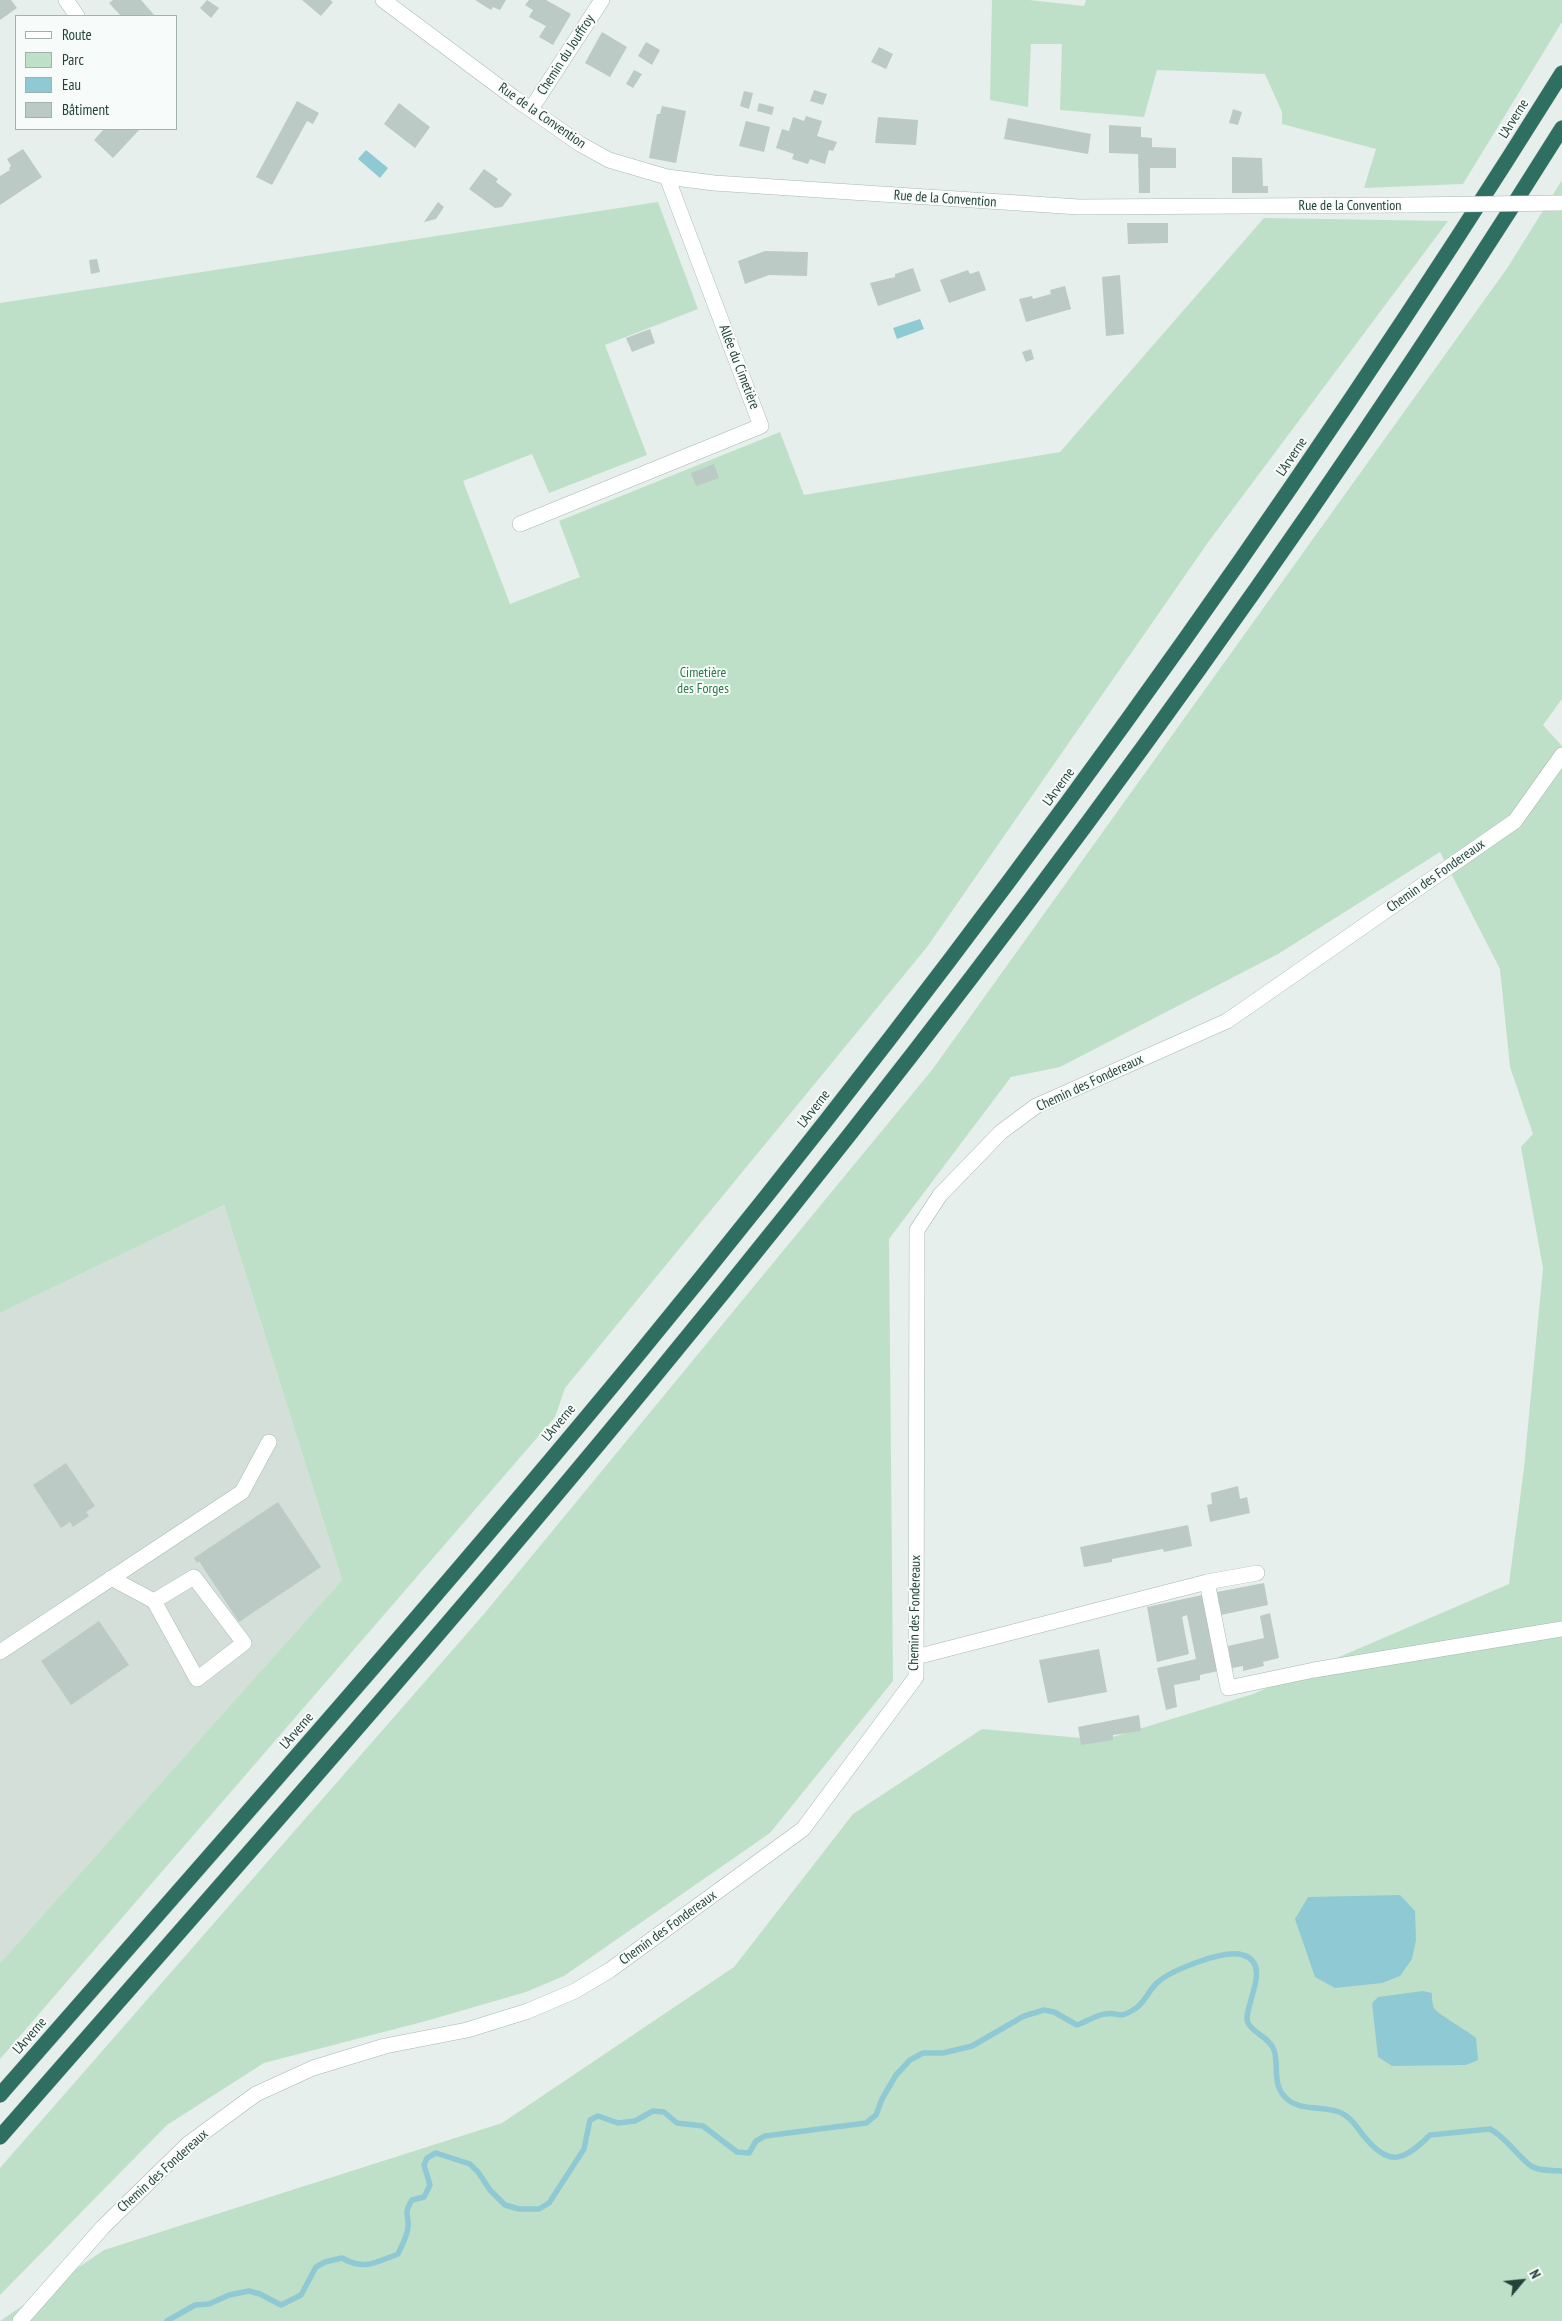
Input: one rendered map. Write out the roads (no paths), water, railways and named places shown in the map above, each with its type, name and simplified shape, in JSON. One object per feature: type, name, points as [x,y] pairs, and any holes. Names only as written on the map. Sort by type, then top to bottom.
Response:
[{"type":"highway","name":"L'Arverne","points":[[0,2095],[355,1688],[503,1515],[643,1348],[889,1040],[1006,887],[1224,585],[1435,274],[1562,73]]},
{"type":"highway","points":[[0,2137],[379,1703],[652,1379],[906,1063],[1132,764],[1255,591],[1462,285],[1562,128]]},
{"type":"street","points":[[66,0],[76,15]]},
{"type":"street","name":"Rue de la Convention","points":[[383,0],[580,144],[609,160],[667,177],[714,183],[1079,208],[1562,203]]},
{"type":"street","name":"Chemin du Jouffroy","points":[[531,109],[602,0]]},
{"type":"street","name":"Allée du Cimetière","points":[[520,524],[761,426],[667,177]]},
{"type":"street","name":"Chemin des Fondereaux","points":[[20,2321],[103,2226],[188,2144],[256,2094],[312,2068],[385,2046],[467,2030],[528,2011],[575,1991],[610,1970],[803,1829],[916,1677],[917,1230],[940,1195],[1001,1132],[1036,1106],[1227,1021],[1515,821],[1562,755]]},
{"type":"street","points":[[0,1652],[242,1492],[269,1442]]},
{"type":"street","points":[[916,1657],[1207,1582],[1257,1573]]},
{"type":"street","points":[[111,1578],[154,1601],[197,1679],[244,1643],[194,1577],[154,1601]]},
{"type":"street","points":[[1207,1582],[1228,1688],[1314,1670],[1562,1629]]},
{"type":"water","points":[[366,150],[388,168],[380,178],[358,159]]},
{"type":"water","points":[[920,319],[924,329],[897,339],[893,328]]},
{"type":"water","points":[[1400,1895],[1415,1911],[1416,1940],[1412,1959],[1400,1976],[1382,1983],[1335,1988],[1315,1977],[1295,1919],[1308,1897]]},
{"type":"water","points":[[1423,1991],[1432,1993],[1433,2005],[1436,2010],[1476,2038],[1478,2060],[1466,2065],[1392,2066],[1378,2057],[1372,2003],[1378,1997]]},
{"type":"waterway","points":[[167,2321],[195,2305],[209,2304],[229,2295],[249,2291],[260,2294],[281,2305],[301,2295],[316,2267],[325,2262],[342,2258],[364,2265],[398,2254],[407,2231],[407,2211],[409,2205],[412,2200],[424,2197],[430,2185],[424,2165],[427,2158],[436,2153],[470,2164],[490,2190],[505,2205],[519,2209],[539,2209],[549,2203],[584,2149],[590,2120],[598,2116],[618,2123],[635,2121],[653,2111],[664,2112],[677,2123],[703,2126],[737,2152],[749,2153],[756,2141],[765,2136],[866,2123],[876,2115],[882,2099],[896,2075],[910,2060],[923,2053],[943,2053],[972,2046],[1024,2016],[1044,2010],[1054,2012],[1077,2025],[1109,2013],[1121,2015],[1128,2013],[1144,2001],[1155,1985],[1165,1977],[1199,1962],[1224,1955],[1243,1955],[1252,1960],[1256,1968],[1254,1988],[1247,2017],[1248,2023],[1272,2046],[1278,2086],[1290,2101],[1303,2106],[1332,2110],[1343,2114],[1372,2146],[1389,2156],[1396,2157],[1412,2151],[1430,2135],[1490,2129],[1531,2166],[1542,2170],[1562,2171]]},
{"type":"park label","name":"Cimetière des Forges","points":[[703,682]]}]
